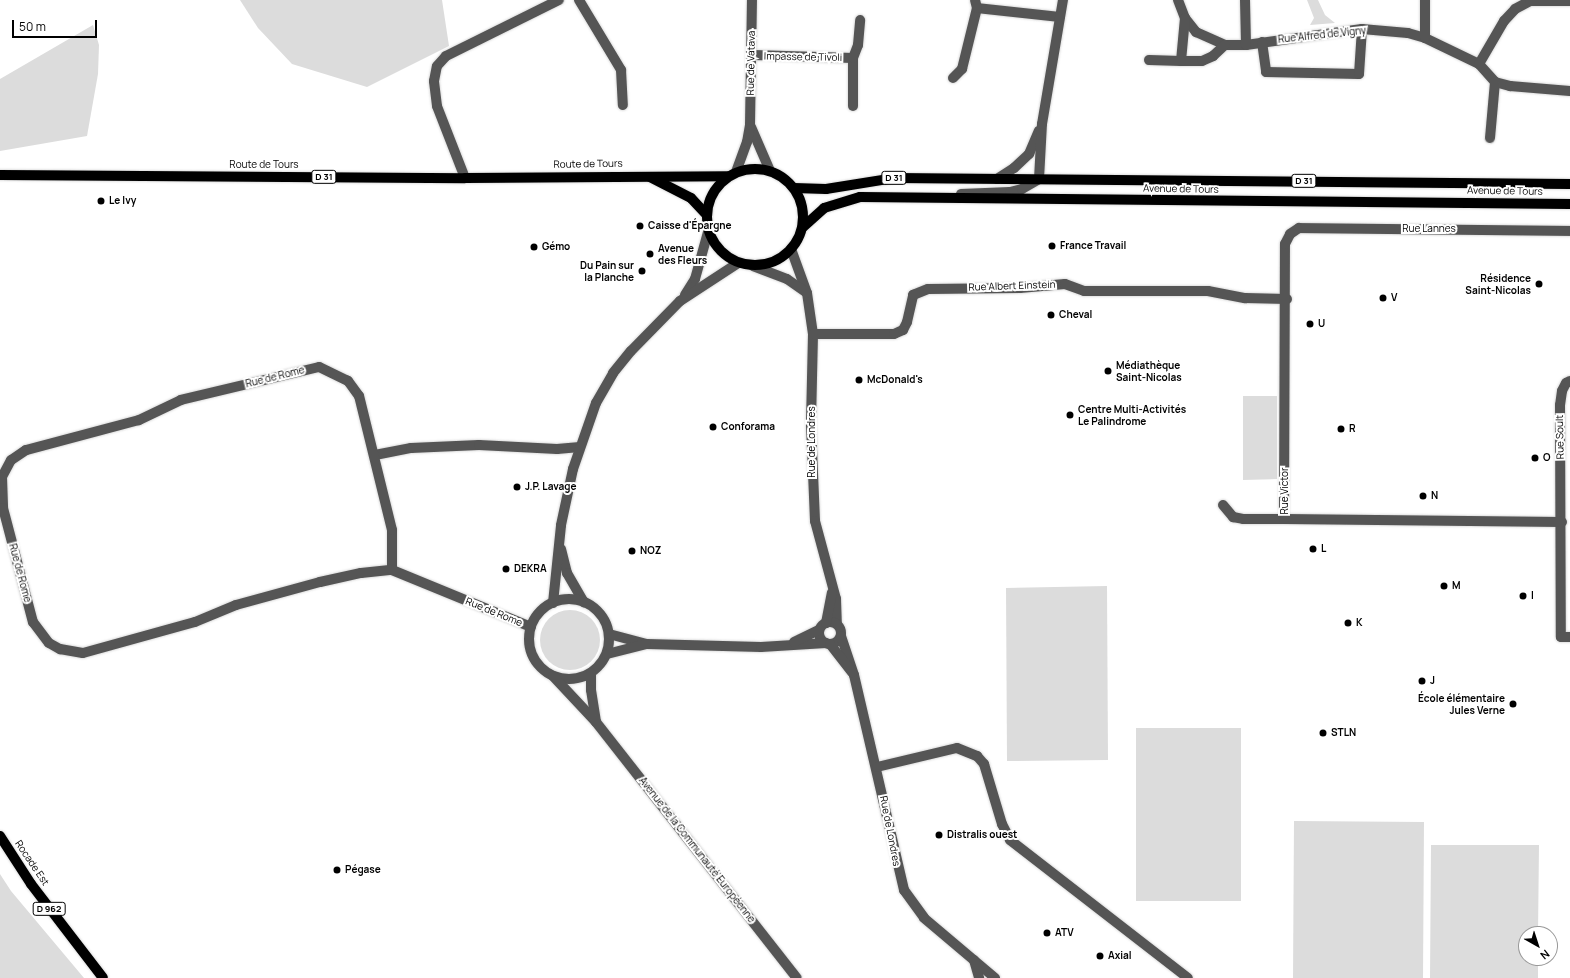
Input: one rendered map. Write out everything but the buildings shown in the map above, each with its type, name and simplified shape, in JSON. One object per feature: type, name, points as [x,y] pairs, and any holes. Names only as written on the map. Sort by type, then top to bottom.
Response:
[{"type":"main road","points":[[758,168],[770,171],[783,177],[794,188],[802,207],[802,228],[791,249],[780,259],[767,264],[753,266],[738,263],[725,256],[715,245],[708,232],[706,214],[712,194],[732,174],[758,168]]},
{"type":"main road","name":"Route de Tours","points":[[0,176],[464,178],[732,174]]},
{"type":"main road","name":"Route de Tours","points":[[648,176],[691,198],[706,214]]},
{"type":"main road","name":"Avenue de Tours","points":[[794,188],[826,189],[895,178],[1570,184]]},
{"type":"main road","name":"Avenue de Tours","points":[[802,228],[824,208],[860,196],[917,195],[1233,202],[1570,204]]},
{"type":"main road","name":"Rocade Est","points":[[0,836],[31,884],[103,978]]},
{"type":"street","points":[[464,178],[437,106],[434,81],[438,66],[446,56],[559,0]]},
{"type":"street","points":[[579,0],[621,70],[623,105]]},
{"type":"street","name":"Rue de Vatava","points":[[732,174],[747,142],[750,125],[753,55],[752,0]]},
{"type":"street","points":[[917,195],[1010,192],[1022,189],[1039,179],[1042,124],[1063,0]]},
{"type":"street","name":"Rue Alfred de Vigny","points":[[1178,0],[1185,18],[1196,32],[1225,45],[1246,45],[1362,29],[1408,33],[1425,38],[1479,64]]},
{"type":"street","points":[[1245,0],[1246,45]]},
{"type":"street","points":[[1425,0],[1425,38]]},
{"type":"street","points":[[1570,1],[1530,1],[1515,9],[1504,22],[1479,64],[1495,82],[1510,86],[1570,91]]},
{"type":"street","points":[[953,78],[962,69],[976,4],[1060,18]]},
{"type":"street","points":[[1181,60],[1185,18]]},
{"type":"street","name":"Impasse de Tivoli","points":[[853,106],[853,58],[858,45],[860,20]]},
{"type":"street","points":[[1262,42],[1266,72],[1359,74],[1362,29]]},
{"type":"street","points":[[1149,60],[1202,61],[1213,56],[1225,45]]},
{"type":"street","name":"Impasse de Tivoli","points":[[753,55],[853,58]]},
{"type":"street","points":[[1490,138],[1495,82]]},
{"type":"street","points":[[996,178],[1014,168],[1029,154],[1042,124]]},
{"type":"street","name":"Rue de Vatava","points":[[750,125],[770,171]]},
{"type":"street","name":"Rue Lannes","points":[[1290,234],[1299,228],[1570,232]]},
{"type":"street","points":[[553,603],[559,542],[580,446],[596,403],[613,373],[631,351],[680,301],[695,279],[708,232]]},
{"type":"street","name":"Rue Victor","points":[[1290,234],[1285,244],[1287,299],[1284,519],[1562,522]]},
{"type":"street","name":"Rue de Londres","points":[[791,249],[807,293],[813,334],[811,425],[815,521],[838,607],[837,624]]},
{"type":"street","points":[[680,301],[738,263]]},
{"type":"street","points":[[753,266],[787,279],[807,293]]},
{"type":"street","name":"Rue Albert Einstein","points":[[813,334],[894,334],[903,330],[907,322],[913,295],[928,289],[1020,288],[1064,284],[1084,291],[1208,291],[1245,298],[1287,299]]},
{"type":"street","name":"Rue de Rome","points":[[392,570],[392,530],[376,455],[359,396],[348,381],[319,367],[182,400],[139,420],[26,450],[11,460],[2,477],[3,508],[32,622],[49,643],[70,652],[83,653],[140,639],[195,622],[236,605],[320,582],[361,573],[392,570],[531,627]]},
{"type":"street","name":"Rue Soult","points":[[1565,637],[1562,522],[1565,458],[1560,405],[1568,382]]},
{"type":"street","points":[[376,455],[411,448],[479,445],[557,449],[580,446]]},
{"type":"street","points":[[1223,505],[1233,517],[1243,519],[1284,519]]},
{"type":"street","points":[[559,542],[567,574],[584,602],[601,615],[609,634],[607,654],[592,673],[579,678],[566,680],[553,676],[540,666],[531,652],[531,627],[543,609],[553,603],[563,600],[584,602]]},
{"type":"street","name":"Rue de Londres","points":[[823,626],[833,589]]},
{"type":"street","points":[[609,634],[647,644],[787,645],[828,644],[837,642],[841,636],[841,629],[837,624],[823,626],[787,645]]},
{"type":"street","points":[[823,626],[820,638],[828,644]]},
{"type":"street","name":"Rue de Londres","points":[[841,636],[854,675],[877,767],[897,869],[904,890],[924,918],[995,978]]},
{"type":"street","points":[[607,654],[647,644]]},
{"type":"street","name":"Rue de Londres","points":[[828,644],[854,675]]},
{"type":"street","name":"Avenue de la Communauté Européenne","points":[[592,673],[591,690],[596,722]]},
{"type":"street","name":"Avenue de la Communauté Européenne","points":[[553,676],[596,722],[797,978]]},
{"type":"street","points":[[877,767],[957,748],[977,756],[984,764],[1002,824],[1010,840],[1188,978]]},
{"type":"street","points":[[974,960],[979,978]]},
{"type":"shaded area","points":[[240,0],[442,0],[449,46],[367,87],[292,64],[258,28]]},
{"type":"shaded area","points":[[1307,0],[1318,0],[1325,15],[1335,23],[1310,25],[1314,18]]},
{"type":"shaded area","points":[[93,25],[99,45],[98,74],[87,136],[0,151],[0,79]]},
{"type":"shaded area","points":[[1243,396],[1277,396],[1277,479],[1243,480]]},
{"type":"shaded area","points":[[1107,586],[1108,760],[1007,761],[1006,588]]},
{"type":"shaded area","points":[[564,610],[576,610],[587,615],[595,623],[600,634],[598,652],[587,665],[576,670],[564,670],[553,665],[545,657],[540,646],[540,634],[545,623],[553,615]]},
{"type":"shaded area","points":[[1136,728],[1241,728],[1241,901],[1136,901]]},
{"type":"shaded area","points":[[1294,821],[1424,822],[1423,978],[1293,978]]},
{"type":"shaded area","points":[[1431,845],[1539,845],[1538,926],[1518,926],[1518,966],[1538,966],[1538,978],[1430,978]]},
{"type":"shaded area","points":[[0,874],[11,891],[84,978],[0,978]]},
{"type":"place","name":"Le Ivy","points":[[101,201]]},
{"type":"place","name":"Caisse d'Épargne","points":[[640,226]]},
{"type":"place","name":"France Travail","points":[[1052,246]]},
{"type":"place","name":"Gémo","points":[[534,247]]},
{"type":"place","name":"Avenue des Fleurs","points":[[650,254]]},
{"type":"place","name":"Du Pain sur la Planche","points":[[642,271]]},
{"type":"place","name":"Résidence Saint-Nicolas","points":[[1539,284]]},
{"type":"place","name":"V","points":[[1383,298]]},
{"type":"place","name":"Cheval","points":[[1051,315]]},
{"type":"place","name":"U","points":[[1310,324]]},
{"type":"place","name":"Médiathèque Saint-Nicolas","points":[[1108,371]]},
{"type":"place","name":"McDonald's","points":[[859,380]]},
{"type":"place","name":"Centre Multi-Activités Le Palindrome","points":[[1070,415]]},
{"type":"place","name":"Conforama","points":[[713,427]]},
{"type":"place","name":"R","points":[[1341,429]]},
{"type":"place","name":"O","points":[[1535,458]]},
{"type":"place","name":"J.P. Lavage","points":[[517,487]]},
{"type":"place","name":"N","points":[[1423,496]]},
{"type":"place","name":"L","points":[[1313,549]]},
{"type":"place","name":"NOZ","points":[[632,551]]},
{"type":"place","name":"DEKRA","points":[[506,569]]},
{"type":"place","name":"M","points":[[1444,586]]},
{"type":"place","name":"I","points":[[1523,596]]},
{"type":"place","name":"K","points":[[1348,623]]},
{"type":"place","name":"J","points":[[1422,681]]},
{"type":"place","name":"École élémentaire Jules Verne","points":[[1513,704]]},
{"type":"place","name":"STLN","points":[[1323,733]]},
{"type":"place","name":"Distralis ouest","points":[[939,835]]},
{"type":"place","name":"Pégase","points":[[337,870]]},
{"type":"place","name":"ATV","points":[[1047,933]]},
{"type":"place","name":"Axial","points":[[1100,956]]}]
